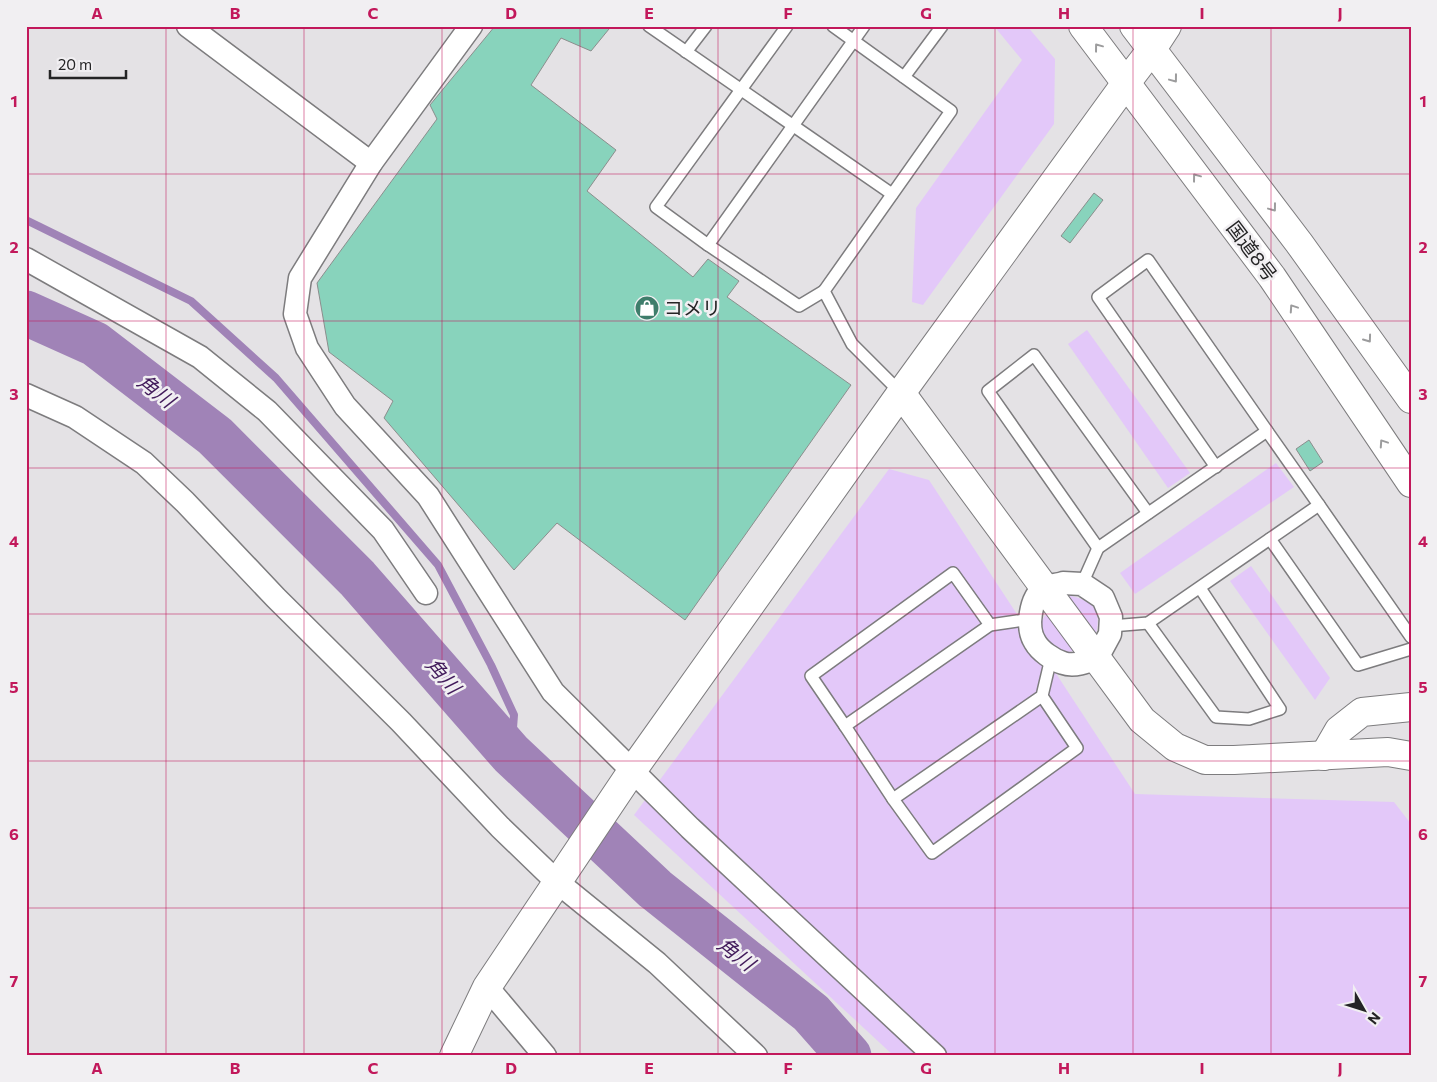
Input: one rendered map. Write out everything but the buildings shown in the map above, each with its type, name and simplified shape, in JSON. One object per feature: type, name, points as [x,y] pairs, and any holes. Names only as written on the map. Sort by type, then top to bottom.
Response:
[{"type":"main road","name":"国道8号","points":[[1083,26],[1272,277],[1411,483]]},
{"type":"main road","points":[[1134,26],[1299,243],[1411,399]]},
{"type":"main road","points":[[454,1056],[486,988],[632,771],[901,393],[1167,26]]},
{"type":"main road","points":[[901,393],[1142,720],[1175,747],[1205,760],[1388,752],[1411,756]]},
{"type":"main road","points":[[1324,756],[1338,730],[1362,712],[1411,707]]},
{"type":"street","points":[[188,26],[371,163]]},
{"type":"street","points":[[471,26],[371,163],[300,278],[295,314],[307,348],[345,406],[428,496],[553,692],[690,828],[935,1056]]},
{"type":"street","points":[[26,259],[200,357],[266,411],[382,530],[426,593]]},
{"type":"street","points":[[26,395],[75,417],[144,463],[185,502],[500,827],[657,963],[756,1056]]},
{"type":"street","points":[[1063,583],[1082,584],[1103,598],[1112,617],[1110,634],[1097,658],[1084,663],[1064,664],[1051,658],[1035,642],[1031,630],[1034,600],[1045,587],[1063,583]]},
{"type":"street","points":[[486,988],[545,1056]]},
{"type":"lane","points":[[649,26],[892,194]]},
{"type":"lane","points":[[686,52],[706,26]]},
{"type":"lane","points":[[787,26],[656,207],[708,245],[799,306],[824,291],[951,111],[833,26]]},
{"type":"lane","points":[[708,245],[864,26]]},
{"type":"lane","points":[[904,77],[942,26]]},
{"type":"lane","points":[[1216,466],[1098,297],[1148,260],[1411,637]]},
{"type":"lane","points":[[824,291],[852,344],[901,393]]},
{"type":"lane","points":[[1098,548],[988,392],[1034,355],[1148,513]]},
{"type":"lane","points":[[1082,584],[1098,548],[1267,431]]},
{"type":"lane","points":[[1111,626],[1148,623],[1319,505]]},
{"type":"lane","points":[[1270,539],[1358,665],[1411,649]]},
{"type":"lane","points":[[990,625],[953,573],[811,676],[932,853],[1077,748],[1042,696]]},
{"type":"lane","points":[[1148,623],[1216,717],[1248,719],[1280,709],[1200,588]]},
{"type":"lane","points":[[845,726],[990,625],[1031,620]]},
{"type":"lane","points":[[894,799],[1042,696],[1051,658]]},
{"type":"shaded area","points":[[994,26],[1027,26],[1055,59],[1054,124],[923,305],[912,302],[916,208],[1022,60]]},
{"type":"shaded area","points":[[1087,330],[1190,473],[1168,488],[1068,344]]},
{"type":"shaded area","points":[[1276,463],[1294,487],[1135,594],[1120,573]]},
{"type":"shaded area","points":[[889,469],[929,480],[1135,794],[1394,802],[1411,824],[1411,1056],[894,1056],[634,815]]},
{"type":"shaded area","points":[[1251,566],[1330,678],[1315,700],[1230,581]]},
{"type":"shaded area","points":[[1068,595],[1083,600],[1093,607],[1098,617],[1096,633]]},
{"type":"shaded area","points":[[1047,612],[1074,651],[1063,653],[1051,645],[1045,638],[1040,624]]},
{"type":"waterway","points":[[26,220],[191,301],[276,378],[438,565],[491,665],[514,715],[511,754]]},
{"type":"waterway","name":"角川","points":[[26,313],[95,344],[215,436],[357,578],[511,754],[655,889],[811,1013],[849,1056]]},
{"type":"place","name":"コメリ","points":[[647,308]]}]
